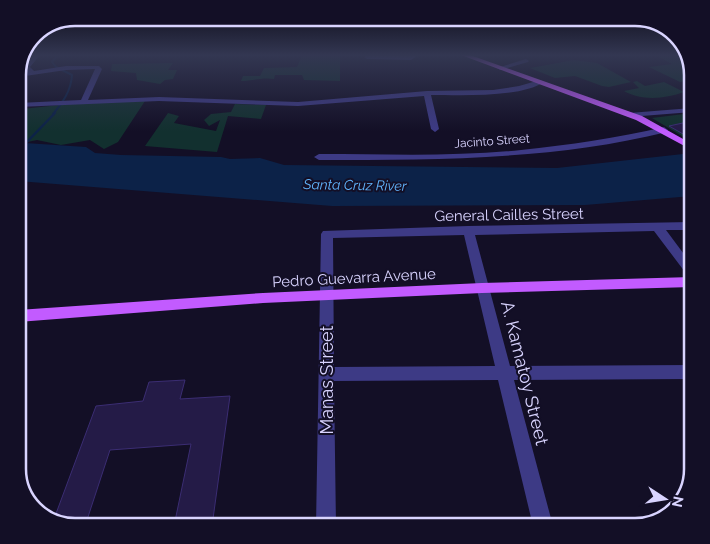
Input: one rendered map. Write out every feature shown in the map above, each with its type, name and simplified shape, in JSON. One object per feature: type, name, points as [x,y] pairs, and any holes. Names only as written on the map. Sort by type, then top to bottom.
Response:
[{"type":"main road","points":[[535,80],[628,114],[664,130],[684,142]]},
{"type":"main road","name":"Pedro Guevarra Avenue","points":[[26,315],[326,295],[684,282]]},
{"type":"street","points":[[84,101],[94,80]]},
{"type":"street","points":[[26,105],[159,99],[298,104],[427,93],[493,92],[520,88],[540,82]]},
{"type":"street","points":[[427,93],[435,129]]},
{"type":"street","points":[[628,114],[684,110]]},
{"type":"street","name":"Jacinto Street","points":[[319,157],[449,157],[520,153],[628,138],[664,130]]},
{"type":"street","name":"General Cailles Street","points":[[327,234],[684,226]]},
{"type":"street","points":[[657,227],[684,262]]},
{"type":"street","name":"A. Kamatoy Street","points":[[468,230],[541,518]]},
{"type":"street","name":"Manas Street","points":[[326,518],[327,234]]},
{"type":"street","points":[[327,374],[684,372]]},
{"type":"green space","points":[[139,80],[165,80],[160,84]]},
{"type":"green space","points":[[587,80],[628,80],[631,82],[609,87]]},
{"type":"green space","points":[[637,81],[645,86],[664,82],[684,92],[669,96],[645,98],[624,91],[639,88],[633,82]]},
{"type":"green space","points":[[145,101],[118,142],[104,149],[90,140],[61,145],[37,140],[26,142],[26,109],[69,104]]},
{"type":"green space","points":[[235,104],[266,105],[261,119],[228,116],[217,152],[145,146],[168,113],[179,116],[174,123],[216,131],[220,120],[209,126],[204,120],[211,114],[231,112]]},
{"type":"green space","points":[[684,114],[684,137],[652,118]]},
{"type":"water","name":"Santa Cruz River","points":[[26,143],[86,147],[95,153],[121,155],[221,157],[230,159],[260,158],[284,165],[557,168],[684,154],[684,197],[585,205],[332,206],[26,182]]},
{"type":"building","points":[[684,123],[684,134],[669,126]]},
{"type":"building","points":[[185,380],[180,399],[230,396],[213,518],[176,518],[191,444],[110,450],[88,518],[75,518],[56,513],[96,406],[143,401],[149,382]]},
{"type":"waterway","points":[[53,114],[66,96],[71,80]]},
{"type":"waterway","points":[[26,143],[55,113]]}]
